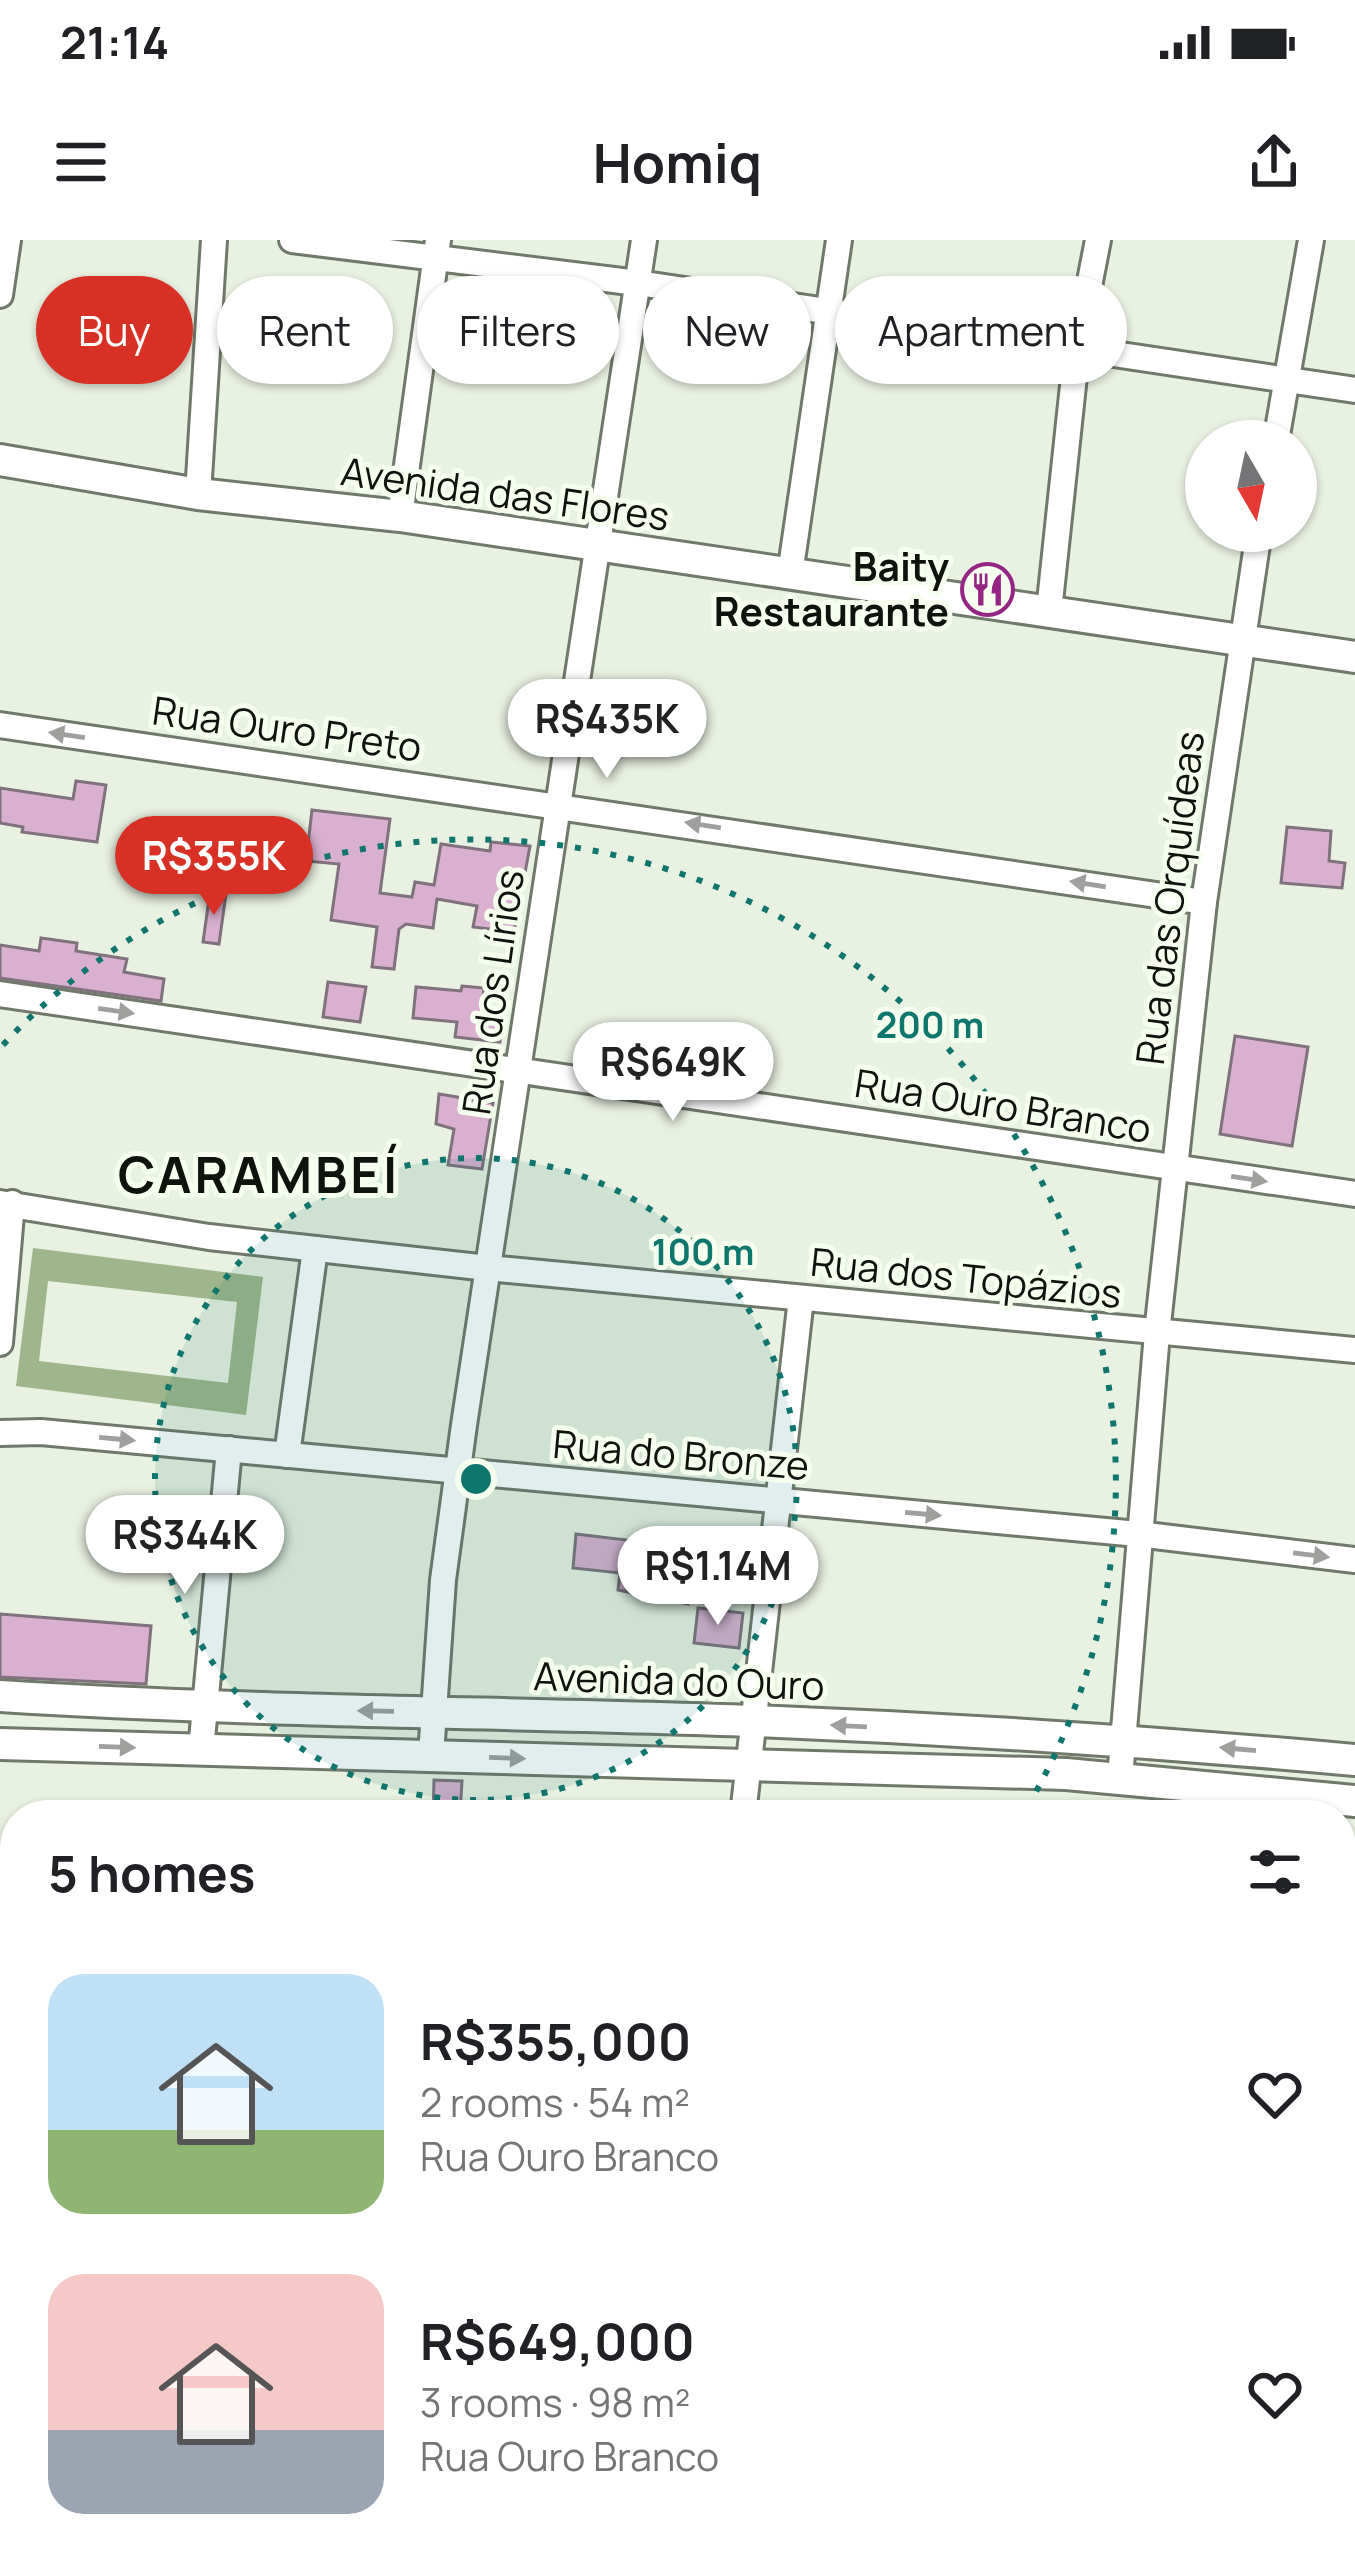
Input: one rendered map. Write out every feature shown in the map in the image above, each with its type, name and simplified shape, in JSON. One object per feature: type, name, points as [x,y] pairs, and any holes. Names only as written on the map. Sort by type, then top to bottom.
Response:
[{"type":"street","points":[[0,295],[8,240]]},
{"type":"street","points":[[198,494],[214,240]]},
{"type":"street","points":[[292,240],[436,250],[835,312]]},
{"type":"street","name":"Rua dos Lírios","points":[[431,1755],[443,1580],[458,1472],[644,240]]},
{"type":"street","points":[[790,574],[825,310],[839,240]]},
{"type":"street","points":[[1091,276],[1098,240]]},
{"type":"street","points":[[1280,420],[1311,240]]},
{"type":"street","points":[[400,516],[436,250]]},
{"type":"street","points":[[1127,355],[1355,390]]},
{"type":"street","points":[[1049,611],[1073,384]]},
{"type":"street","name":"Avenida das Flores","points":[[0,460],[198,494],[400,516],[1355,657]]},
{"type":"street","name":"Rua das Orquídeas","points":[[1120,1778],[1174,1168],[1204,902],[1255,552]]},
{"type":"street","name":"Rua Ouro Preto","points":[[0,725],[556,803],[1204,902]]},
{"type":"street","name":"Rua Ouro Branco","points":[[0,994],[1355,1194]]},
{"type":"street","points":[[0,1342],[6,1203]]},
{"type":"street","name":"Rua dos Topázios","points":[[6,1203],[315,1249],[488,1268],[1355,1350]]},
{"type":"street","points":[[287,1455],[315,1249]]},
{"type":"street","points":[[745,1800],[801,1298]]},
{"type":"street","name":"Rua do Bronze","points":[[0,1433],[41,1432],[780,1500],[1355,1560]]},
{"type":"street","points":[[201,1750],[229,1449]]},
{"type":"street","name":"Avenida do Ouro","points":[[0,1696],[205,1708],[755,1721],[1120,1738],[1355,1760]]},
{"type":"street","name":"Avenida do Ouro","points":[[0,1744],[1120,1778],[1345,1800]]},
{"type":"shaded area","points":[[33,1248],[263,1277],[246,1415],[16,1386]],"holes":[[[48,1281],[237,1302],[228,1383],[39,1361]]]},
{"type":"building","points":[[76,781],[106,785],[97,842],[22,832],[23,827],[0,823],[0,788],[73,799]]},
{"type":"building","points":[[312,810],[390,819],[380,893],[412,897],[415,882],[434,885],[441,844],[490,851],[491,842],[530,846],[514,932],[473,927],[477,906],[437,899],[433,928],[406,924],[399,929],[394,969],[372,967],[377,927],[331,920],[339,864],[306,861]]},
{"type":"building","points":[[1287,827],[1331,831],[1329,861],[1345,863],[1342,888],[1281,883]]},
{"type":"building","points":[[210,892],[226,894],[219,944],[203,942]]},
{"type":"building","points":[[41,938],[77,943],[76,951],[127,959],[124,972],[164,979],[161,1001],[0,978],[0,945],[39,951]]},
{"type":"building","points":[[328,982],[366,987],[360,1022],[323,1017]]},
{"type":"building","points":[[462,986],[484,988],[482,1006],[503,1009],[500,1042],[455,1037],[457,1022],[413,1018],[416,987],[461,991]]},
{"type":"building","points":[[1235,1036],[1308,1047],[1292,1146],[1220,1134]]},
{"type":"building","points":[[439,1094],[493,1103],[482,1169],[448,1165],[454,1129],[436,1124]]},
{"type":"building","points":[[576,1534],[660,1544],[658,1563],[692,1567],[688,1604],[618,1590],[620,1573],[573,1568]]},
{"type":"building","points":[[698,1608],[743,1613],[739,1648],[694,1643]]},
{"type":"building","points":[[0,1614],[151,1626],[146,1684],[0,1677]]},
{"type":"building","points":[[434,1780],[462,1781],[461,1800],[433,1800]]},
{"type":"place","name":"Baity Restaurante","points":[[988,589]]},
{"type":"district","name":"CARAMBEÍ","points":[[259,1175]]}]
